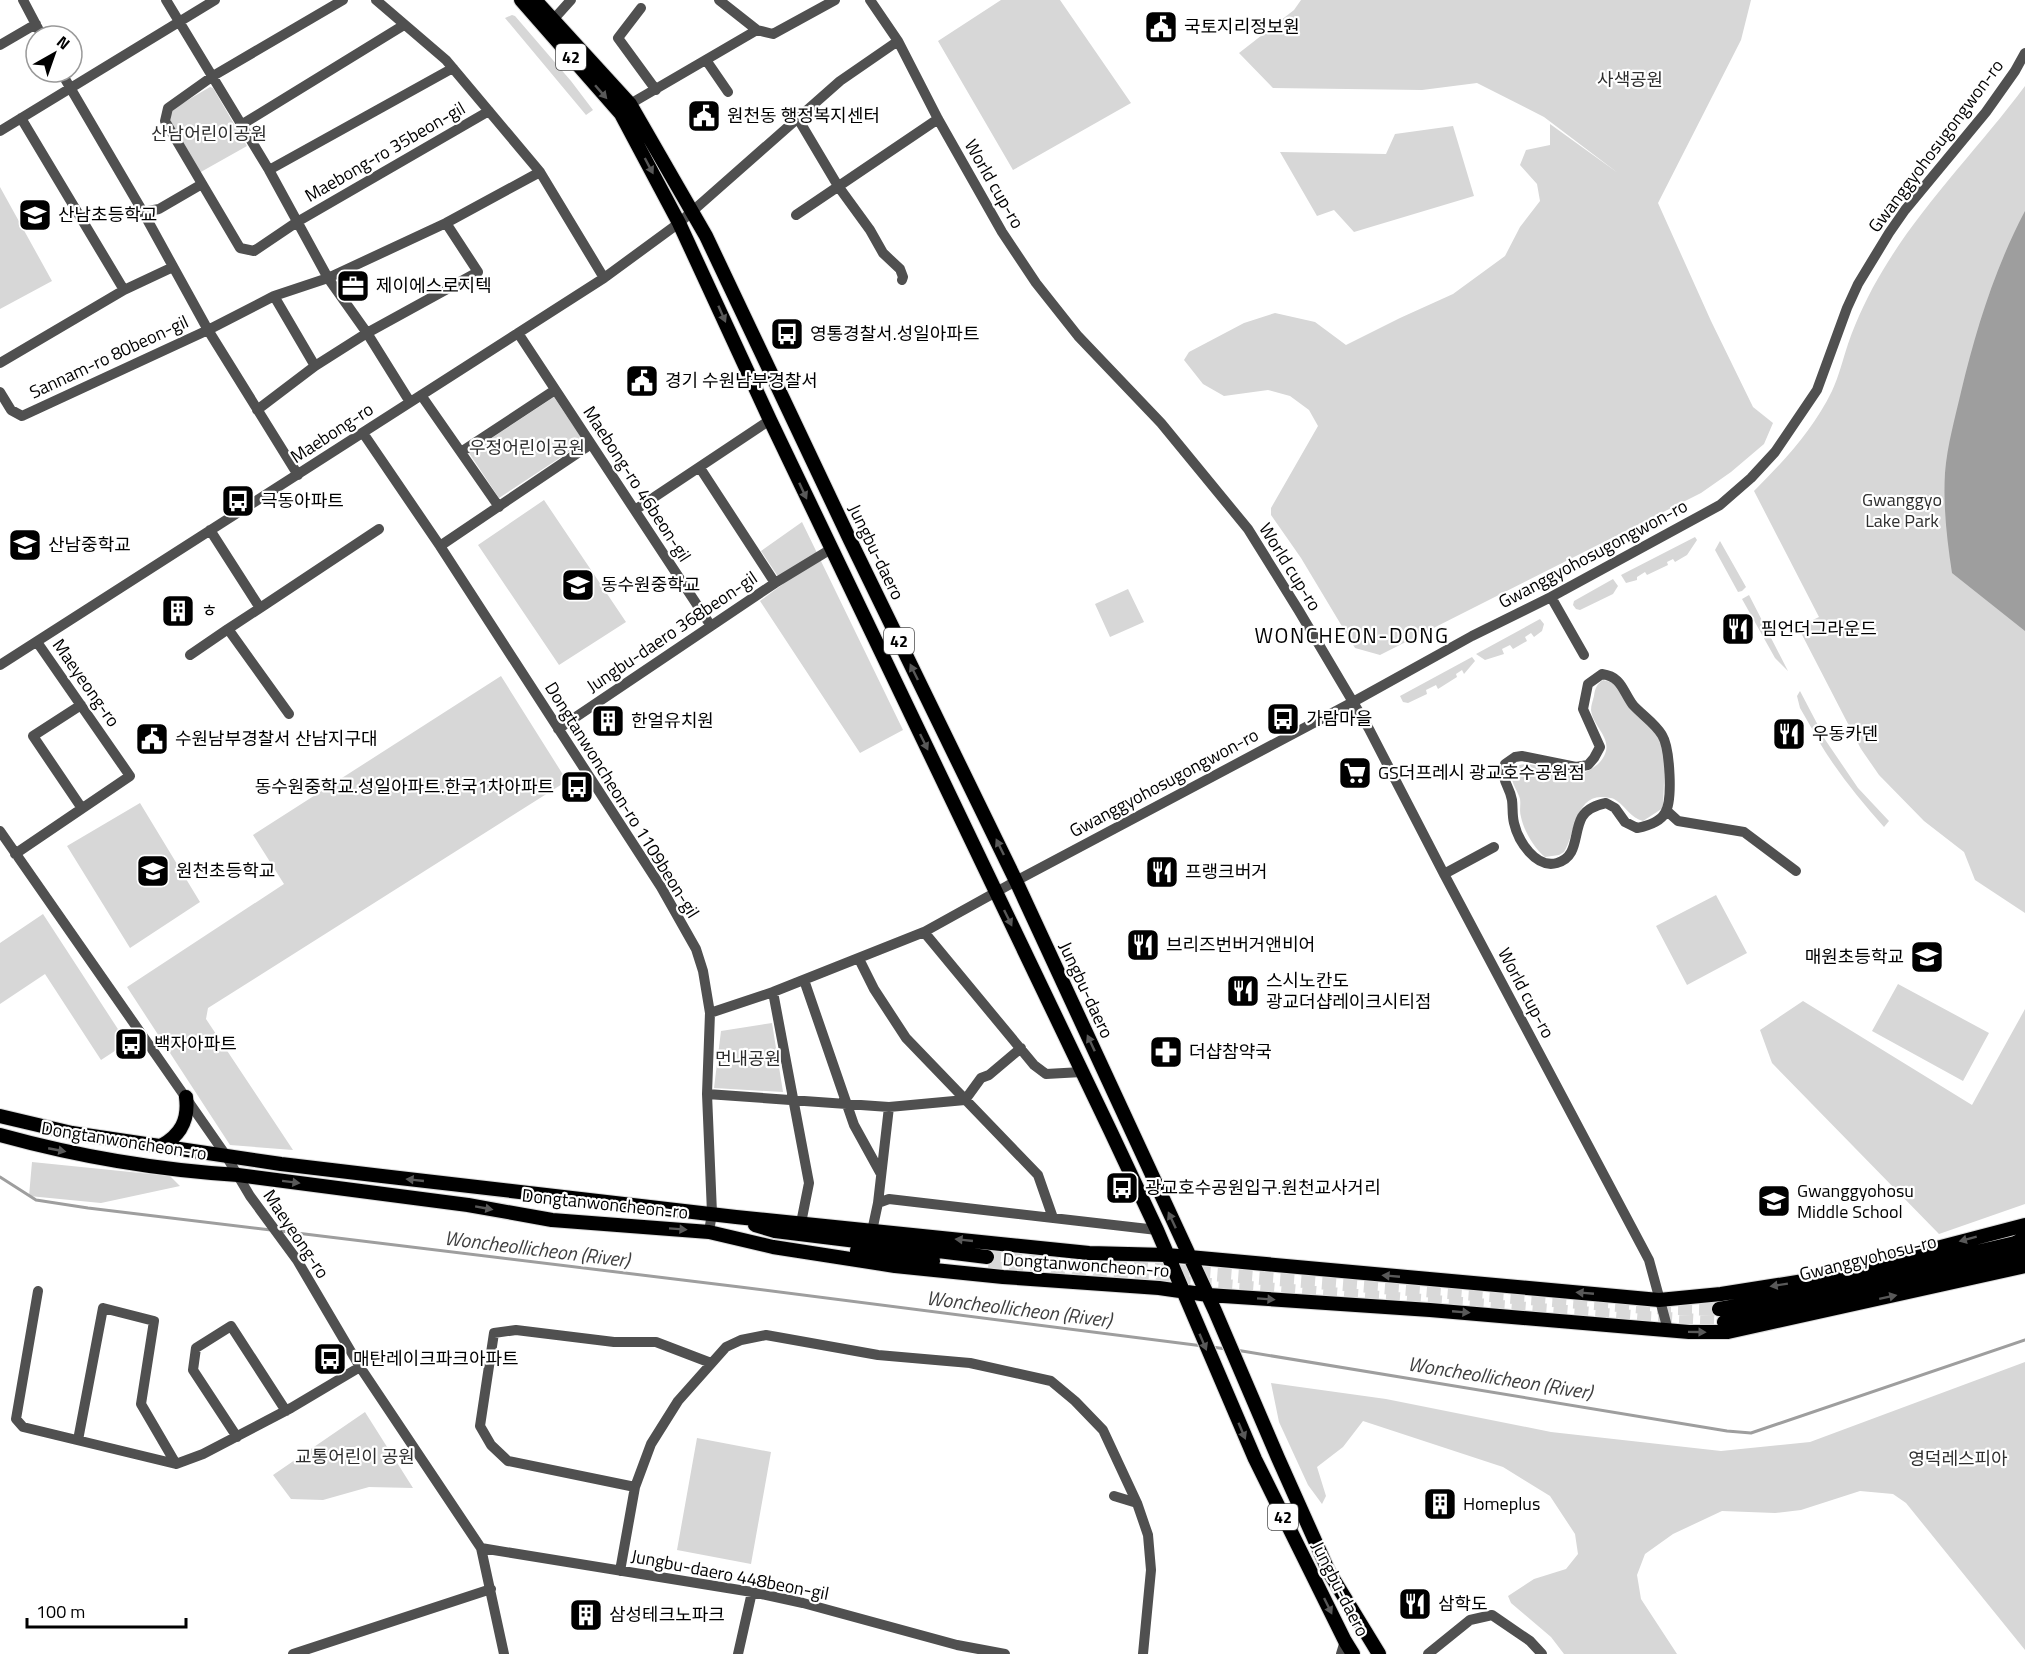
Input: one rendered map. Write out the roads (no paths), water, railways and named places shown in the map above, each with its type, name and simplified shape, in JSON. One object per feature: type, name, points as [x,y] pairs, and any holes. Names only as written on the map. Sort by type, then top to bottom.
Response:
[{"type":"main road","name":"42","points":[[521,0],[621,114],[680,223],[770,420],[1082,1072],[1183,1291]]},
{"type":"main road","name":"Jungbu-daero","points":[[535,0],[630,104],[723,270],[850,540],[1016,881],[1208,1295],[1329,1572],[1379,1654]]},
{"type":"main road","points":[[705,277],[723,270]]},
{"type":"main road","points":[[161,1146],[176,1136],[184,1124],[186,1098]]},
{"type":"main road","name":"Dongtanwoncheon-ro","points":[[0,1116],[72,1132],[326,1169],[872,1231],[1089,1253],[1167,1255],[1659,1300],[1721,1294],[1822,1278],[2025,1225]]},
{"type":"main road","name":"Dongtanwoncheon-ro","points":[[0,1135],[52,1149],[201,1173],[238,1175],[468,1205],[552,1220],[709,1232],[773,1247],[895,1266],[1208,1295],[1430,1310],[1689,1332],[1728,1332],[2025,1266]]},
{"type":"main road","points":[[709,1232],[988,1262],[776,1231],[712,1213]]},
{"type":"main road","name":"Gwanggyohosu-ro","points":[[2025,1238],[2014,1243],[1781,1298],[1721,1315],[1793,1308],[2025,1252]]},
{"type":"main road","name":"Jungbu-daero","points":[[1183,1291],[1255,1460],[1343,1648],[1353,1654]]},
{"type":"street","points":[[23,0],[36,24]]},
{"type":"street","name":"Maebong-ro 35beon-gil","points":[[166,0],[269,170],[328,278],[367,333],[410,402]]},
{"type":"street","points":[[0,131],[215,0]]},
{"type":"street","name":"Maebong-ro 35beon-gil","points":[[343,0],[213,76],[168,108],[165,121],[240,248],[254,251],[297,222],[489,111]]},
{"type":"street","points":[[376,0],[453,68],[540,172],[604,278]]},
{"type":"street","points":[[553,20],[571,0]]},
{"type":"street","points":[[720,0],[757,30],[773,34],[835,0]]},
{"type":"street","name":"World cup-ro","points":[[870,0],[898,41],[938,119],[1002,232],[1036,283],[1078,336],[1161,423],[1248,529],[1370,729],[1444,874],[1649,1260],[1668,1330]]},
{"type":"street","points":[[641,8],[618,38],[656,90]]},
{"type":"street","points":[[241,124],[404,25]]},
{"type":"street","points":[[630,104],[757,30]]},
{"type":"street","points":[[0,45],[24,31]]},
{"type":"street","name":"Maebong-ro","points":[[0,665],[604,278],[680,223],[840,81],[898,41]]},
{"type":"street","name":"Gwanggyohosugongwon-ro","points":[[710,1013],[773,992],[924,932],[1720,505],[1775,452],[1817,390],[1858,284],[1889,233],[1986,112],[2025,53]]},
{"type":"street","points":[[706,60],[728,92]]},
{"type":"street","points":[[269,170],[453,68]]},
{"type":"street","points":[[67,84],[143,212],[208,330],[298,475]]},
{"type":"street","points":[[797,117],[838,186],[884,253],[900,269],[902,280]]},
{"type":"street","points":[[21,118],[124,290]]},
{"type":"street","points":[[796,215],[938,119]]},
{"type":"street","points":[[208,330],[274,296],[328,278],[446,223],[540,172]]},
{"type":"street","points":[[143,212],[159,209],[202,184]]},
{"type":"street","points":[[257,410],[315,366],[367,333],[478,272],[446,223]]},
{"type":"street","points":[[0,363],[124,290],[173,267]]},
{"type":"street","points":[[274,296],[315,366]]},
{"type":"street","name":"Sannam-ro 80beon-gil","points":[[0,392],[11,410],[22,416],[208,330]]},
{"type":"street","name":"Maebong-ro 46beon-gil","points":[[518,333],[711,626]]},
{"type":"street","points":[[461,452],[555,390]]},
{"type":"street","points":[[421,394],[499,507]]},
{"type":"street","points":[[635,510],[770,420]]},
{"type":"street","name":"Dongtanwoncheon-ro 1109beon-gil","points":[[363,433],[440,546],[661,887],[696,949],[703,971],[710,1013],[707,1094],[712,1213],[709,1232]]},
{"type":"street","points":[[440,546],[591,444]]},
{"type":"street","name":"Jungbu-daero 368beon-gil","points":[[700,468],[775,583]]},
{"type":"street","points":[[190,655],[379,529]]},
{"type":"street","points":[[210,530],[260,608]]},
{"type":"street","name":"Jungbu-daero 368beon-gil","points":[[558,729],[775,583],[831,549]]},
{"type":"street","points":[[1551,597],[1584,656]]},
{"type":"street","points":[[228,628],[289,714]]},
{"type":"street","name":"Maeyeong-ro","points":[[15,854],[81,807],[130,776],[37,642]]},
{"type":"street","points":[[1602,674],[1612,675],[1635,706],[1662,733],[1668,746],[1669,800],[1667,811],[1660,819],[1637,828],[1625,822],[1616,808],[1606,802],[1592,807],[1582,816],[1568,859],[1555,864],[1540,862],[1528,852],[1514,825],[1511,797],[1502,776],[1505,764],[1515,757],[1522,756],[1576,767],[1588,765],[1600,747],[1582,709],[1588,684],[1602,674]]},
{"type":"street","points":[[81,705],[33,735],[81,807]]},
{"type":"street","points":[[1667,811],[1678,821],[1744,832],[1796,871]]},
{"type":"street","name":"Maeyeong-ro","points":[[0,831],[225,1154],[250,1196],[297,1260],[360,1367],[481,1548],[504,1654]]},
{"type":"street","points":[[1444,874],[1494,847]]},
{"type":"street","points":[[924,932],[1034,1065],[1046,1074],[1082,1072]]},
{"type":"street","points":[[859,959],[874,989],[906,1038],[1038,1175],[1053,1218]]},
{"type":"street","points":[[804,980],[854,1125],[882,1174]]},
{"type":"street","points":[[773,992],[809,1183],[801,1223]]},
{"type":"street","points":[[707,1094],[889,1107],[965,1100],[981,1078],[989,1075],[1021,1048]]},
{"type":"street","points":[[872,1231],[882,1174],[889,1107]]},
{"type":"street","points":[[878,1203],[889,1199],[1156,1230]]},
{"type":"street","points":[[38,1291],[16,1419],[23,1427],[176,1464],[237,1437],[360,1367]]},
{"type":"street","points":[[78,1440],[103,1308],[153,1321],[141,1404],[176,1464]]},
{"type":"street","points":[[237,1437],[193,1370],[196,1348],[231,1326],[286,1411]]},
{"type":"street","points":[[635,1487],[508,1461],[491,1445],[480,1426],[494,1333],[516,1330],[614,1342],[656,1342],[711,1363]]},
{"type":"street","points":[[620,1571],[635,1487],[651,1444],[678,1401],[726,1347],[741,1340],[766,1335],[878,1355],[970,1363],[1052,1381],[1103,1430],[1137,1503],[1148,1536],[1151,1570],[1143,1654]]},
{"type":"street","points":[[1114,1496],[1137,1503]]},
{"type":"street","name":"Jungbu-daero 448beon-gil","points":[[481,1548],[752,1592],[803,1603],[956,1650],[1005,1654]]},
{"type":"street","points":[[293,1654],[491,1589]]},
{"type":"street","points":[[738,1654],[752,1592]]},
{"type":"street","points":[[1428,1654],[1470,1620],[1492,1615],[1530,1641],[1542,1654]]},
{"type":"waterway","name":"Woncheollicheon (River)","points":[[0,1177],[36,1200],[271,1230]]},
{"type":"waterway","name":"Woncheollicheon (River)","points":[[280,1231],[1203,1346]]},
{"type":"waterway","name":"Woncheollicheon (River)","points":[[1236,1350],[1727,1431],[1751,1433],[2025,1340]]},
{"type":"waterway","name":"Woncheollicheon (River)","points":[[1212,1347],[1226,1349]]},
{"type":"tunnel","points":[[987,1257],[1646,1307],[1719,1309]]},
{"type":"tunnel","points":[[988,1268],[1724,1322]]},
{"type":"place","name":"국토지리정보원","points":[[1161,27]]},
{"type":"place","name":"원천동 행정복지센터","points":[[704,116]]},
{"type":"place","name":"산남초등학교","points":[[35,215]]},
{"type":"place","name":"제이에스로지텍","points":[[353,286]]},
{"type":"place","name":"영통경찰서.성일아파트","points":[[787,334]]},
{"type":"place","name":"경기 수원남부경찰서","points":[[642,381]]},
{"type":"place","name":"극동아파트","points":[[238,501]]},
{"type":"place","name":"산남중학교","points":[[25,545]]},
{"type":"place","name":"동수원중학교","points":[[578,585]]},
{"type":"place","name":"ㅎ","points":[[178,611]]},
{"type":"place","name":"핌언더그라운드","points":[[1738,629]]},
{"type":"place","name":"가람마을","points":[[1283,719]]},
{"type":"place","name":"한얼유치원","points":[[608,721]]},
{"type":"place","name":"우동카덴","points":[[1789,734]]},
{"type":"place","name":"수원남부경찰서 산남지구대","points":[[152,739]]},
{"type":"place","name":"GS더프레시 광교호수공원점","points":[[1355,773]]},
{"type":"place","name":"동수원중학교.성일아파트.한국1차아파트","points":[[577,787]]},
{"type":"place","name":"원천초등학교","points":[[153,871]]},
{"type":"place","name":"프랭크버거","points":[[1162,872]]},
{"type":"place","name":"브리즈번버거앤비어","points":[[1143,945]]},
{"type":"place","name":"매원초등학교","points":[[1927,957]]},
{"type":"place","name":"스시노칸도 광교더샵레이크시티점","points":[[1243,991]]},
{"type":"place","name":"백자아파트","points":[[131,1044]]},
{"type":"place","name":"더샵참약국","points":[[1166,1052]]},
{"type":"place","name":"광교호수공원입구.원천교사거리","points":[[1122,1188]]},
{"type":"place","name":"Gwanggyohosu Middle School","points":[[1774,1201]]},
{"type":"place","name":"매탄레이크파크아파트","points":[[330,1359]]},
{"type":"place","name":"Homeplus","points":[[1440,1504]]},
{"type":"place","name":"삼학도","points":[[1415,1604]]},
{"type":"place","name":"삼성테크노파크","points":[[586,1615]]},
{"type":"district","name":"WONCHEON-DONG","points":[[1352,636]]},
{"type":"park label","name":"사색공원","points":[[1630,80]]},
{"type":"park label","name":"산남어린이공원","points":[[209,134]]},
{"type":"park label","name":"우정어린이공원","points":[[527,448]]},
{"type":"park label","name":"Gwanggyo Lake Park","points":[[1902,510]]},
{"type":"park label","name":"먼내공원","points":[[748,1059]]},
{"type":"park label","name":"교통어린이 공원","points":[[355,1457]]},
{"type":"park label","name":"영덕레스피아","points":[[1958,1459]]}]
